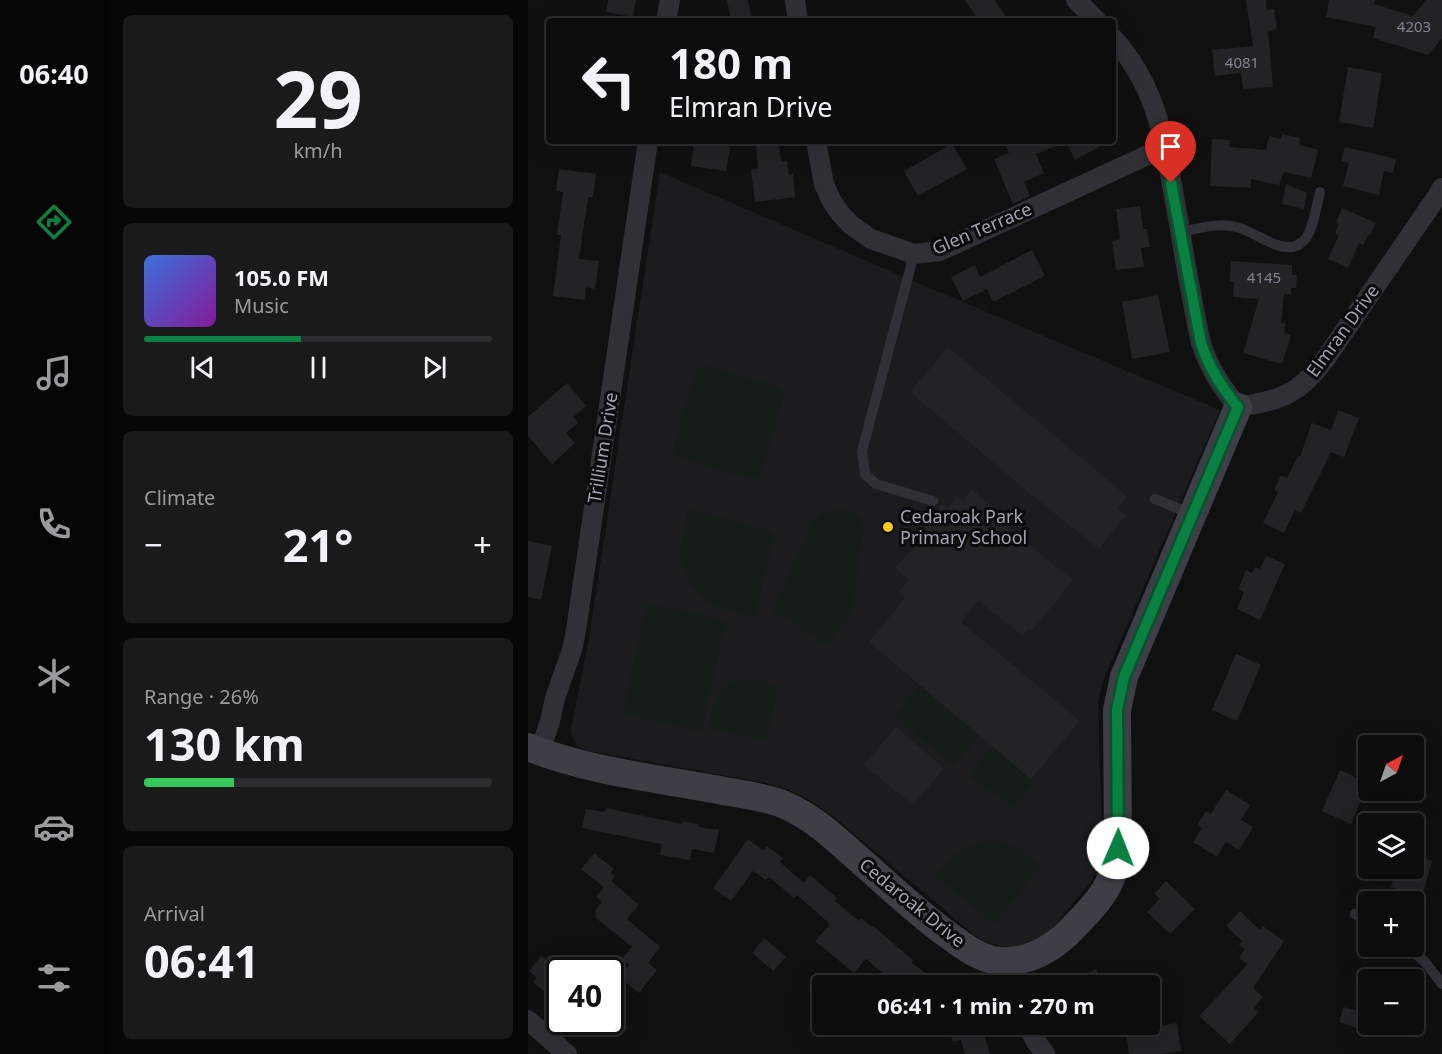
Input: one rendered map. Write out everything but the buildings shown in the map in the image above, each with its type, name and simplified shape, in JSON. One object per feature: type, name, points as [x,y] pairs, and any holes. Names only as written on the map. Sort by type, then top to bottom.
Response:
[{"type":"street","points":[[667,18],[670,0]]},
{"type":"street","points":[[795,0],[798,18]]},
{"type":"street","points":[[1076,0],[1094,18]]},
{"type":"street","points":[[1116,42],[1147,89],[1161,126],[1196,320],[1205,357],[1218,381],[1238,407]]},
{"type":"street","name":"Trillium Drive","points":[[534,749],[550,721],[555,698],[572,650],[648,144]]},
{"type":"street","name":"Glen Terrace","points":[[817,144],[824,184],[840,213],[851,225],[871,239],[914,254],[940,250],[1165,147]]},
{"type":"street","name":"Elmran Drive","points":[[1238,407],[1281,398],[1301,386],[1313,375],[1442,188]]},
{"type":"street","name":"Cedaroak Drive","points":[[534,749],[610,771],[782,804],[802,813],[825,829],[918,911],[962,945],[974,953],[999,961],[1017,973],[1029,958],[1065,936],[1087,914],[1110,880],[1118,848],[1117,716],[1119,694],[1130,660],[1238,407]]},
{"type":"street","points":[[528,1020],[567,1054]]},
{"type":"street","points":[[1032,1035],[1045,1054]]},
{"type":"lane","points":[[1180,232],[1222,225],[1237,227],[1276,245],[1293,248],[1304,242],[1311,229],[1320,192]]},
{"type":"lane","points":[[914,254],[862,451],[865,474],[876,484],[933,501]]},
{"type":"lane","points":[[1155,499],[1192,514]]},
{"type":"lane","points":[[1419,957],[1442,984]]},
{"type":"shaded area","name":"Cedaroak Park Primary School","points":[[660,172],[1220,410],[1103,681],[1098,702],[1103,852],[1099,866],[1090,883],[1053,927],[1027,945],[1008,948],[986,942],[973,934],[833,816],[808,799],[789,790],[766,783],[589,751],[581,748],[572,736],[571,729],[588,644]]},
{"type":"shaded area","points":[[705,365],[780,388],[784,396],[760,475],[752,479],[678,457],[673,449],[697,370]]},
{"type":"shaded area","points":[[688,508],[774,533],[755,617],[726,610],[703,598],[689,582],[680,556]]},
{"type":"shaded area","points":[[847,510],[861,518],[863,528],[852,613],[827,646],[785,617],[773,612],[813,521],[821,513]]},
{"type":"shaded area","points":[[647,603],[726,621],[701,731],[623,713]]},
{"type":"shaded area","points":[[748,680],[778,686],[767,740],[709,729],[714,704],[720,693],[731,683]]},
{"type":"shaded area","points":[[919,686],[979,736],[954,766],[894,715]]},
{"type":"shaded area","points":[[993,747],[1034,782],[1013,807],[971,777],[972,772]]},
{"type":"shaded area","points":[[991,840],[1018,849],[1041,866],[994,923],[935,875],[959,852],[972,845]]},
{"type":"place","name":"Cedaroak Park Primary School","points":[[888,527]]},
{"type":"route","points":[[1118,848],[1117,710],[1119,694],[1152,606],[1238,407],[1227,395],[1205,357],[1171,183]]}]
